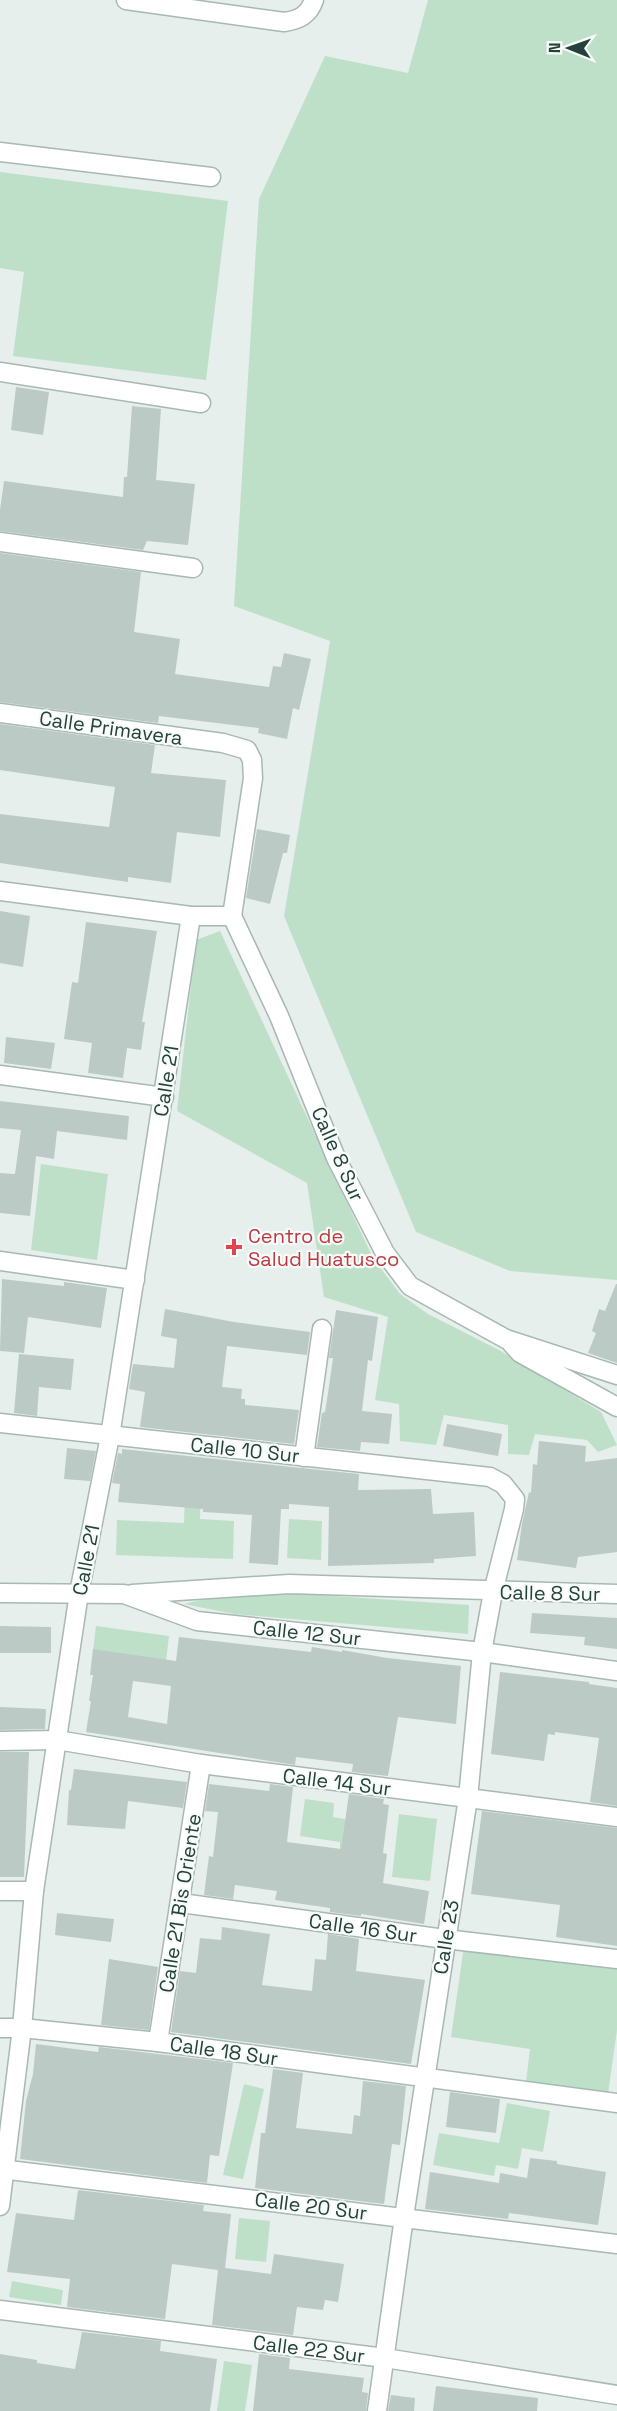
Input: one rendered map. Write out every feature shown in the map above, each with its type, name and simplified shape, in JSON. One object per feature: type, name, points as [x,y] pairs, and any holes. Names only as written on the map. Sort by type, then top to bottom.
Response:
[{"type":"street","points":[[126,0],[284,22],[302,17],[310,10],[314,0]]},
{"type":"street","points":[[0,152],[211,177]]},
{"type":"street","points":[[0,372],[201,403]]},
{"type":"street","points":[[0,542],[193,568]]},
{"type":"street","name":"Calle Primavera","points":[[0,713],[223,743],[247,750],[252,760],[253,778],[232,916]]},
{"type":"street","points":[[0,891],[191,916],[232,916]]},
{"type":"street","name":"Calle 21","points":[[0,2206],[22,2028],[34,1891],[79,1593],[110,1436],[191,916]]},
{"type":"street","name":"Calle 8 Sur","points":[[232,916],[279,1016],[336,1158],[385,1253],[410,1286],[506,1339],[617,1375]]},
{"type":"street","points":[[0,1075],[164,1097]]},
{"type":"street","points":[[0,1261],[135,1280]]},
{"type":"street","points":[[304,1457],[322,1329]]},
{"type":"street","name":"Calle 8 Sur","points":[[506,1339],[520,1353],[617,1407]]},
{"type":"street","name":"Calle 10 Sur","points":[[0,1423],[490,1477]]},
{"type":"street","name":"Calle 23","points":[[377,2411],[445,1939],[468,1798],[482,1652],[493,1592],[514,1509],[515,1499],[503,1484],[490,1477]]},
{"type":"street","name":"Calle 8 Sur","points":[[124,1594],[289,1584],[617,1594]]},
{"type":"street","name":"Calle 12 Sur","points":[[0,1593],[124,1594],[197,1621],[482,1652],[617,1671]]},
{"type":"street","name":"Calle 14 Sur","points":[[0,1741],[57,1740],[201,1764],[617,1817]]},
{"type":"street","name":"Calle 21 Bis Oriente","points":[[158,2042],[201,1764]]},
{"type":"street","points":[[0,1891],[34,1891]]},
{"type":"street","name":"Calle 16 Sur","points":[[181,1903],[445,1939],[617,1959]]},
{"type":"street","name":"Calle 18 Sur","points":[[0,2028],[22,2028],[158,2042],[617,2103]]},
{"type":"street","name":"Calle 20 Sur","points":[[3,2169],[617,2244]]},
{"type":"street","name":"Calle 22 Sur","points":[[0,2310],[385,2358],[617,2395]]},
{"type":"green space","points":[[428,0],[617,0],[617,1280],[510,1271],[416,1232],[284,916],[330,641],[234,606],[259,199],[325,56],[408,73]]},
{"type":"green space","points":[[0,172],[228,201],[206,380],[13,356],[24,272],[0,268]]},
{"type":"green space","points":[[220,931],[373,1258],[400,1294],[428,1314],[499,1350],[601,1412],[617,1445],[598,1452],[587,1440],[535,1434],[529,1455],[508,1454],[508,1425],[444,1415],[436,1445],[400,1441],[399,1404],[375,1400],[388,1317],[324,1297],[307,1183],[177,1111],[196,940]]},
{"type":"green space","points":[[41,1164],[108,1174],[97,1260],[31,1250]]},
{"type":"green space","points":[[186,1461],[202,1462],[200,1519],[234,1521],[233,1559],[116,1555],[117,1520],[184,1523]]},
{"type":"green space","points":[[289,1519],[322,1521],[321,1560],[287,1558]]},
{"type":"green space","points":[[288,1593],[469,1605],[468,1634],[234,1614],[184,1604],[209,1598]]},
{"type":"green space","points":[[96,1626],[169,1636],[166,1661],[93,1651]]},
{"type":"green space","points":[[305,1799],[334,1803],[333,1817],[355,1821],[351,1852],[340,1850],[340,1842],[300,1836]]},
{"type":"green space","points":[[399,1814],[437,1819],[430,1881],[392,1877]]},
{"type":"green space","points":[[464,1946],[617,1969],[617,2030],[608,2094],[526,2082],[530,2049],[451,2037]]},
{"type":"green space","points":[[244,2084],[264,2089],[243,2179],[223,2175]]},
{"type":"green space","points":[[507,2103],[550,2111],[543,2152],[522,2148],[518,2169],[496,2165],[494,2176],[433,2165],[439,2133],[499,2143]]},
{"type":"green space","points":[[239,2218],[270,2221],[266,2262],[235,2259]]},
{"type":"green space","points":[[12,2281],[63,2290],[61,2305],[9,2297]]},
{"type":"green space","points":[[224,2361],[252,2365],[245,2411],[217,2411]]},
{"type":"building","points":[[16,387],[49,392],[43,435],[11,430]]},
{"type":"building","points":[[132,406],[161,409],[156,480],[195,484],[188,545],[147,541],[143,550],[0,531],[4,481],[123,497],[124,477],[127,477]]},
{"type":"building","points":[[0,553],[141,572],[134,632],[180,639],[175,674],[269,687],[273,666],[281,667],[284,653],[311,659],[299,710],[293,708],[287,739],[258,733],[259,728],[159,716],[158,723],[0,702]]},
{"type":"building","points":[[0,724],[155,745],[151,773],[226,780],[220,837],[177,832],[171,883],[128,877],[128,882],[0,863],[0,814],[109,827],[115,787],[0,770]]},
{"type":"building","points":[[257,829],[290,835],[287,853],[283,853],[270,904],[246,898]]},
{"type":"building","points":[[0,911],[30,916],[23,967],[0,963]]},
{"type":"building","points":[[86,922],[157,931],[142,1022],[145,1022],[141,1050],[127,1048],[123,1078],[88,1073],[92,1043],[64,1039],[72,982],[78,983]]},
{"type":"building","points":[[6,1037],[55,1043],[51,1069],[4,1063]]},
{"type":"building","points":[[0,1101],[129,1116],[127,1140],[57,1131],[54,1159],[36,1156],[30,1216],[0,1213],[0,1173],[15,1174],[21,1130],[0,1128]]},
{"type":"building","points":[[2,1279],[64,1286],[64,1282],[107,1288],[101,1328],[28,1317],[24,1353],[0,1351]]},
{"type":"building","points":[[616,1284],[617,1363],[588,1353],[596,1333],[592,1331],[599,1309],[605,1311]]},
{"type":"building","points":[[165,1309],[234,1322],[310,1332],[307,1355],[227,1346],[222,1387],[242,1389],[241,1399],[245,1399],[245,1405],[299,1410],[294,1444],[140,1427],[145,1392],[129,1389],[133,1364],[174,1368],[177,1339],[161,1336]]},
{"type":"building","points":[[336,1310],[378,1317],[372,1361],[368,1360],[362,1411],[392,1414],[389,1444],[361,1442],[360,1451],[317,1447],[333,1358],[329,1358]]},
{"type":"building","points":[[19,1354],[74,1359],[71,1390],[39,1387],[37,1416],[14,1413]]},
{"type":"building","points":[[447,1424],[502,1434],[498,1456],[443,1446]]},
{"type":"building","points":[[539,1441],[586,1446],[585,1462],[617,1458],[617,1552],[578,1557],[576,1568],[517,1560],[522,1524],[529,1492],[531,1493],[533,1464],[537,1465]]},
{"type":"building","points":[[67,1448],[96,1451],[90,1481],[64,1479]]},
{"type":"building","points":[[122,1449],[359,1474],[358,1490],[431,1489],[433,1514],[474,1512],[476,1556],[434,1559],[434,1563],[328,1566],[329,1507],[289,1504],[289,1509],[281,1509],[278,1565],[249,1563],[252,1515],[118,1502],[120,1484],[112,1483],[118,1453],[122,1454]]},
{"type":"building","points":[[532,1613],[617,1618],[617,1649],[584,1645],[585,1637],[530,1633]]},
{"type":"building","points":[[0,1626],[51,1627],[51,1653],[0,1653]]},
{"type":"building","points":[[179,1637],[311,1652],[312,1647],[342,1652],[342,1650],[387,1658],[461,1666],[456,1724],[398,1717],[388,1776],[352,1772],[353,1764],[296,1757],[295,1765],[86,1732],[91,1701],[89,1701],[93,1675],[90,1675],[93,1649],[176,1661]],"holes":[[[133,1681],[171,1686],[167,1724],[128,1717]]]},
{"type":"building","points":[[500,1672],[589,1682],[589,1684],[617,1688],[617,1806],[590,1802],[599,1738],[555,1732],[555,1735],[548,1734],[544,1761],[491,1754]]},
{"type":"building","points":[[0,1707],[46,1709],[45,1729],[0,1730]]},
{"type":"building","points":[[0,1752],[29,1752],[24,1877],[0,1877]]},
{"type":"building","points":[[74,1769],[187,1782],[183,1808],[128,1801],[125,1829],[67,1825],[69,1790],[71,1790]]},
{"type":"building","points":[[209,1784],[269,1791],[270,1784],[293,1787],[287,1842],[341,1849],[349,1794],[384,1799],[383,1804],[389,1805],[383,1853],[387,1854],[383,1883],[429,1891],[424,1924],[361,1914],[361,1916],[330,1912],[330,1908],[275,1900],[277,1891],[235,1885],[233,1899],[204,1895],[209,1856],[213,1857],[218,1812],[205,1811]]},
{"type":"building","points":[[482,1811],[617,1828],[617,1946],[556,1937],[560,1905],[471,1894]]},
{"type":"building","points":[[57,1913],[114,1919],[111,1942],[55,1935]]},
{"type":"building","points":[[222,1927],[270,1934],[262,1985],[312,1991],[315,1959],[326,1960],[328,1934],[359,1939],[356,1971],[425,1980],[411,2064],[171,2032],[180,1971],[196,1973],[200,1938],[221,1940]]},
{"type":"building","points":[[109,1959],[158,1967],[149,2030],[101,2025]]},
{"type":"building","points":[[36,2044],[98,2052],[99,2047],[233,2063],[219,2156],[210,2155],[207,2183],[20,2159],[26,2101],[33,2074]]},
{"type":"building","points":[[273,2069],[303,2073],[296,2128],[352,2134],[354,2115],[360,2116],[363,2081],[406,2086],[400,2145],[392,2144],[384,2204],[255,2188],[261,2133],[265,2133]]},
{"type":"building","points":[[450,2092],[500,2099],[496,2133],[446,2127]]},
{"type":"building","points":[[530,2158],[557,2161],[557,2164],[606,2172],[598,2225],[509,2213],[508,2219],[425,2209],[430,2172],[499,2183],[500,2173],[527,2178]]},
{"type":"building","points":[[78,2190],[204,2205],[203,2211],[231,2214],[225,2268],[271,2274],[274,2254],[344,2264],[338,2302],[325,2300],[323,2310],[297,2307],[293,2335],[212,2325],[218,2270],[172,2264],[165,2319],[67,2307],[70,2279],[7,2272],[16,2213],[74,2220]]},
{"type":"building","points":[[82,2332],[161,2341],[160,2351],[217,2359],[210,2411],[0,2411],[0,2354],[75,2369]]},
{"type":"building","points":[[259,2354],[290,2358],[289,2369],[364,2378],[362,2392],[368,2393],[366,2411],[253,2411]]},
{"type":"building","points":[[436,2386],[538,2398],[537,2411],[433,2411]]},
{"type":"building","points":[[391,2395],[415,2398],[414,2411],[388,2411]]},
{"type":"place","name":"Centro de Salud Huatusco","points":[[234,1247]]}]
